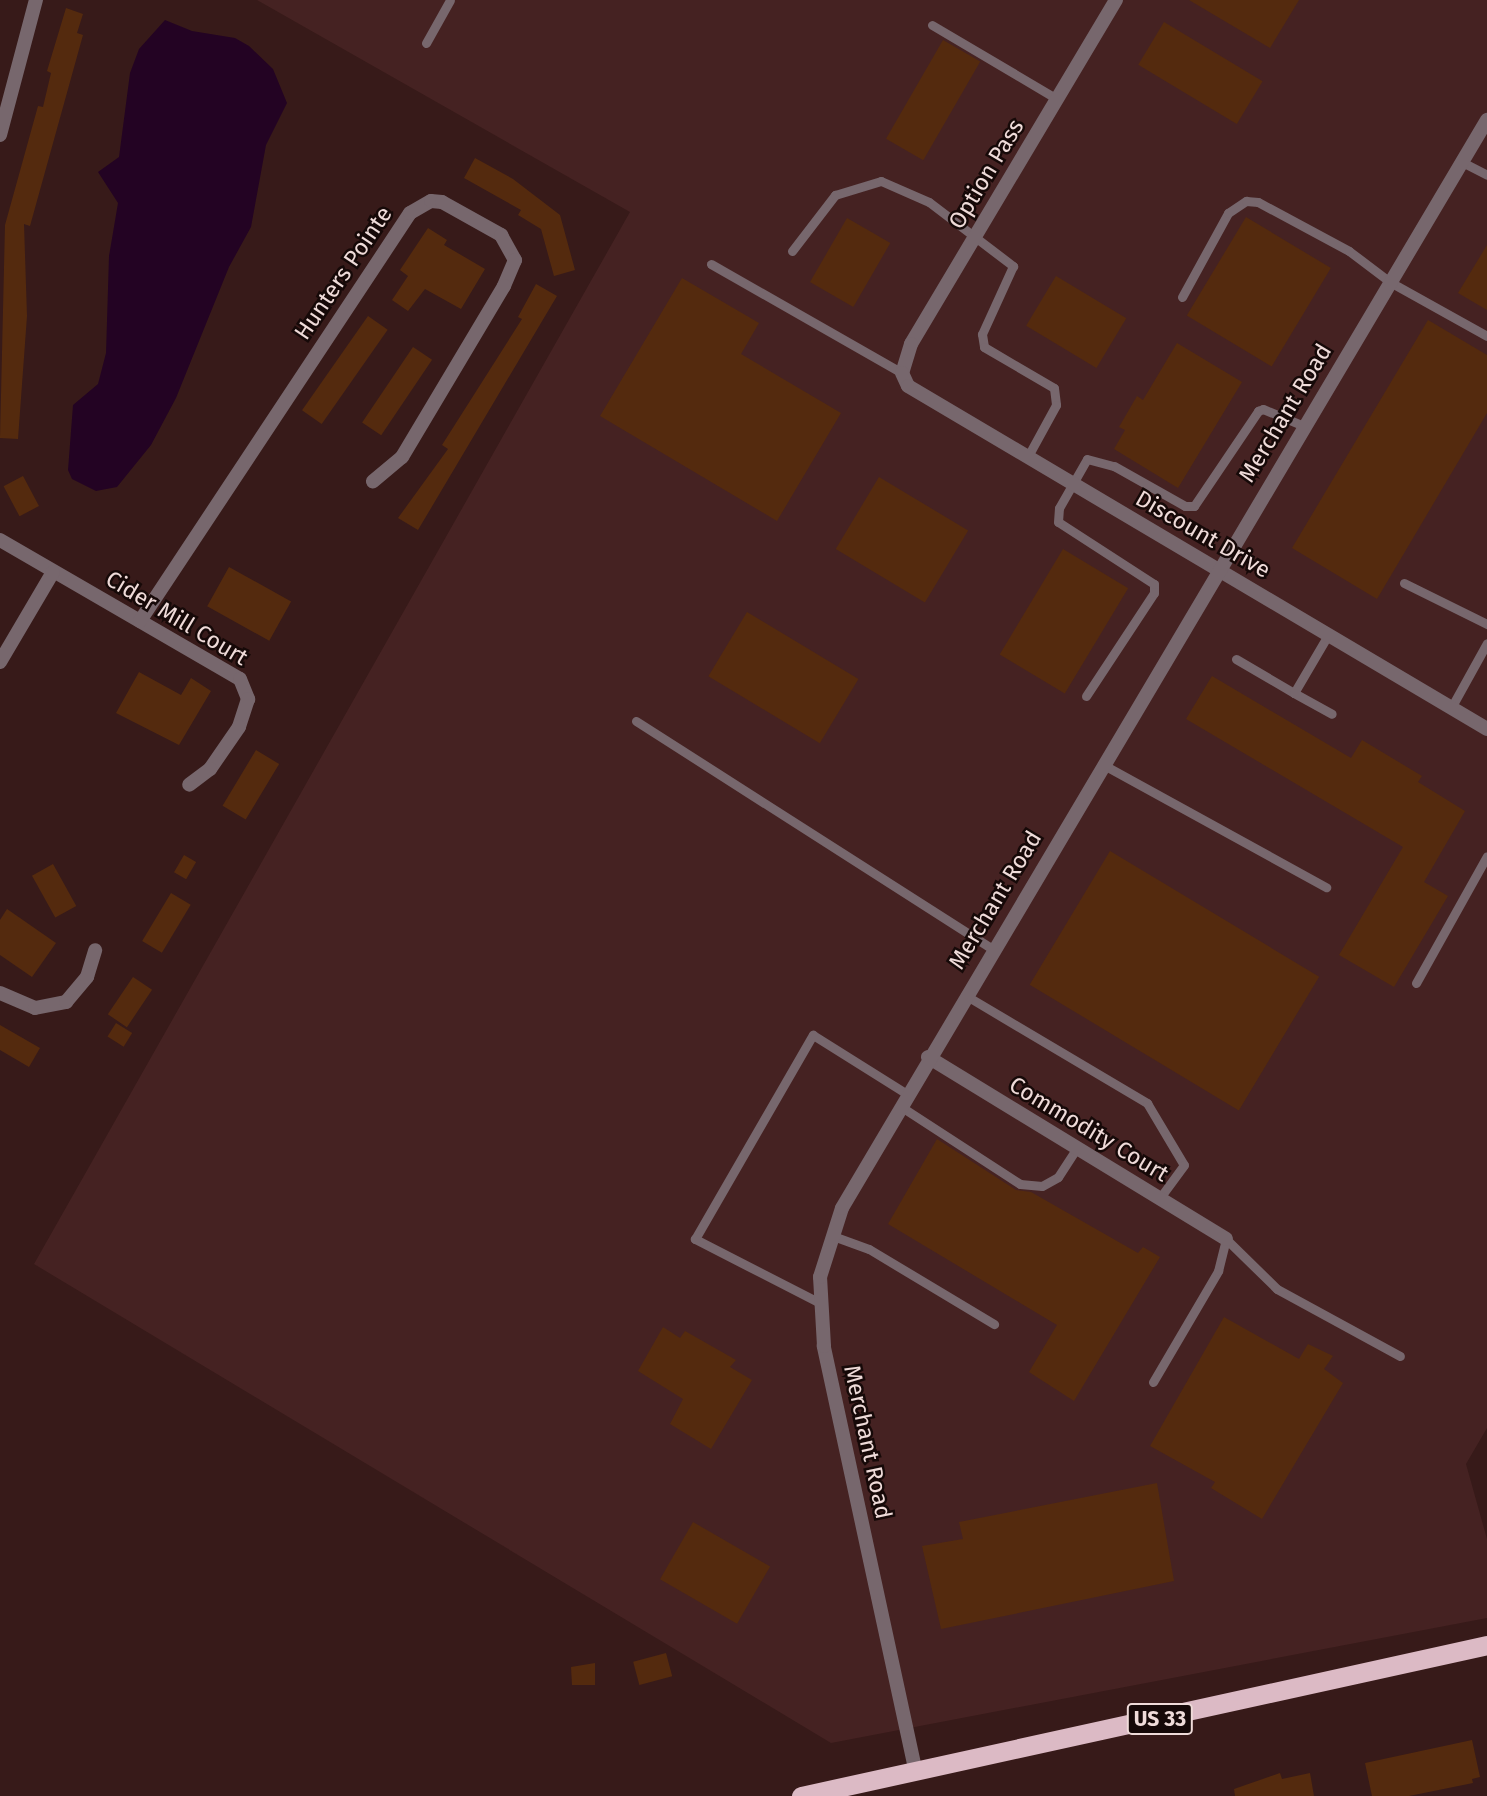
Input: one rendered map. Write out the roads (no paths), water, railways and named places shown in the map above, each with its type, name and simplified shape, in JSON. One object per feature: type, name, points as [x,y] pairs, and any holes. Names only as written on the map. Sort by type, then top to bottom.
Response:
[{"type":"highway","name":"US 33","points":[[800,1796],[916,1773],[1487,1645]]},
{"type":"street","points":[[0,133],[36,0]]},
{"type":"street","name":"Option Pass","points":[[902,373],[911,344],[1116,0]]},
{"type":"street","name":"Merchant Road","points":[[916,1773],[824,1346],[820,1277],[842,1208],[928,1057],[1217,569],[1487,120]]},
{"type":"street","name":"Hunters Pointe","points":[[140,621],[410,213],[431,201],[442,202],[502,235],[515,260],[505,286],[402,457],[373,481]]},
{"type":"street","name":"Discount Drive","points":[[902,373],[918,394],[1487,729]]},
{"type":"street","name":"Cider Mill Court","points":[[0,540],[230,672],[245,688],[247,710],[239,727],[210,769],[189,785]]},
{"type":"street","points":[[0,662],[53,572]]},
{"type":"street","points":[[0,993],[35,1008],[66,1002],[87,977],[95,950]]},
{"type":"street","name":"Commodity Court","points":[[928,1057],[1226,1240]]},
{"type":"lane","points":[[426,43],[450,0]]},
{"type":"lane","points":[[932,25],[1057,99]]},
{"type":"lane","points":[[1462,162],[1487,175]]},
{"type":"lane","points":[[792,251],[835,195],[881,181],[929,202],[974,240],[1013,266],[982,334],[984,347],[1054,388],[1056,405],[1027,458]]},
{"type":"lane","points":[[1182,297],[1228,213],[1246,201],[1258,202],[1349,251],[1390,282],[1487,336]]},
{"type":"lane","points":[[711,264],[902,373]]},
{"type":"lane","points":[[1086,696],[1154,593],[1154,584],[1058,522],[1059,508],[1087,459],[1094,458],[1185,506],[1195,506],[1258,411],[1263,409],[1304,426]]},
{"type":"lane","points":[[1404,583],[1487,624]]},
{"type":"lane","points":[[1294,693],[1328,635]]},
{"type":"lane","points":[[1451,708],[1487,643]]},
{"type":"lane","points":[[1236,659],[1332,714]]},
{"type":"lane","points":[[636,721],[992,949]]},
{"type":"lane","points":[[1102,764],[1325,887]]},
{"type":"lane","points":[[1416,984],[1487,856]]},
{"type":"lane","points":[[965,995],[1147,1103],[1184,1165],[1160,1199]]},
{"type":"lane","points":[[822,1304],[695,1239],[813,1035],[903,1100],[935,1129],[1020,1184],[1042,1186],[1058,1177],[1077,1148]]},
{"type":"lane","points":[[833,1236],[869,1249],[995,1324]]},
{"type":"lane","points":[[1153,1382],[1218,1271],[1226,1240],[1277,1289],[1401,1356]]}]
